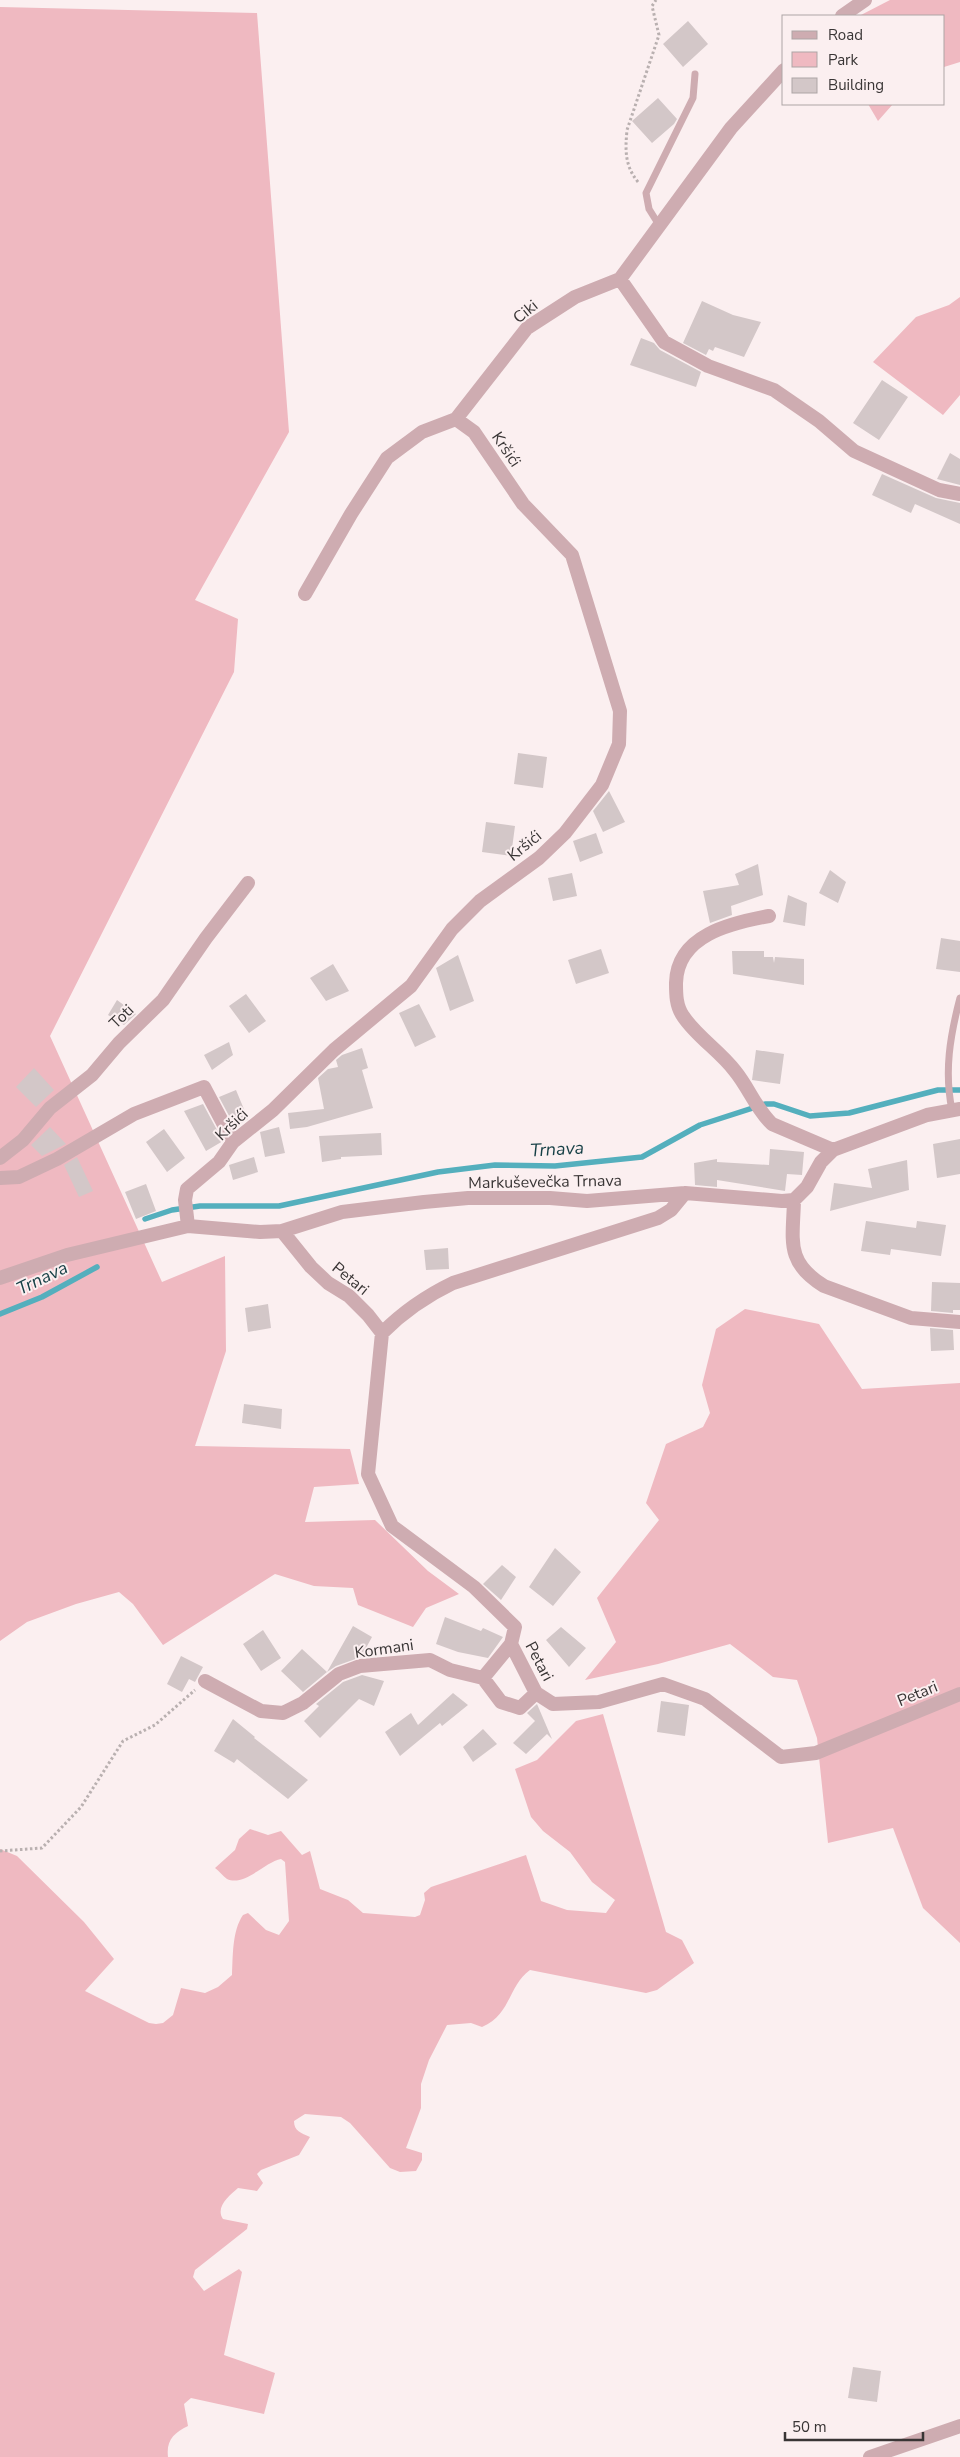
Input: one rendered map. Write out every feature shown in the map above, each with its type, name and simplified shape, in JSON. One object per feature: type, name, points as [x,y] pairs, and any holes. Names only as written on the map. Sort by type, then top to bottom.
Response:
[{"type":"street","points":[[843,15],[865,0]]},
{"type":"street","points":[[782,72],[731,128],[620,279],[664,342],[708,366],[774,390],[819,421],[854,452],[939,490],[960,494]]},
{"type":"street","name":"Ciki","points":[[456,419],[527,328],[576,297],[620,279]]},
{"type":"street","points":[[305,594],[351,514],[387,458],[422,432],[456,419]]},
{"type":"street","name":"Kršići","points":[[187,1213],[187,1189],[220,1162],[234,1142],[273,1110],[334,1050],[411,986],[452,929],[480,901],[539,858],[565,834],[602,785],[619,744],[620,711],[572,555],[523,504],[474,432],[456,419]]},
{"type":"street","name":"Toti","points":[[0,1158],[23,1140],[50,1108],[92,1075],[119,1043],[164,1000],[206,938],[248,883]]},
{"type":"street","points":[[769,916],[715,931],[702,937],[682,956],[676,974],[676,1000],[682,1015],[735,1070],[756,1104],[772,1124],[833,1150]]},
{"type":"street","points":[[0,1178],[19,1177],[57,1159],[134,1114],[204,1088],[234,1142]]},
{"type":"street","points":[[956,1110],[927,1115],[833,1150],[821,1162],[807,1187],[794,1200],[793,1244],[798,1264],[814,1280],[824,1286],[911,1318],[960,1322]]},
{"type":"street","points":[[382,1333],[398,1317],[428,1295],[453,1283],[658,1218],[671,1210],[685,1193]]},
{"type":"street","name":"Markuševečka Trnava","points":[[282,1231],[342,1212],[468,1198],[550,1198],[586,1201],[685,1193],[782,1202],[794,1200]]},
{"type":"street","points":[[0,1278],[187,1213],[260,1232],[282,1231]]},
{"type":"street","name":"Petari","points":[[282,1231],[311,1267],[328,1283],[348,1296],[368,1315],[382,1333],[368,1474],[392,1526],[474,1587],[516,1627],[511,1644],[536,1693],[553,1704],[599,1702],[663,1684],[705,1699],[781,1757],[816,1754],[960,1694]]},
{"type":"street","points":[[511,1644],[483,1678],[501,1702],[520,1708],[536,1693]]},
{"type":"street","name":"Kormani","points":[[204,1681],[261,1712],[283,1713],[303,1703],[339,1674],[360,1666],[430,1660],[450,1670],[483,1678]]},
{"type":"street","points":[[870,2457],[960,2426]]},
{"type":"lane","points":[[659,226],[649,209],[646,193],[693,98],[695,74]]},
{"type":"lane","points":[[956,1110],[949,1094],[947,1083],[952,1031],[960,998]]},
{"type":"path","points":[[646,193],[628,170],[626,143],[628,130],[660,35],[652,6],[656,0]]},
{"type":"path","points":[[0,1851],[42,1848],[81,1807],[124,1741],[155,1725],[204,1681]]},
{"type":"green space","points":[[890,0],[960,0],[960,62],[945,67],[945,15],[861,15]]},
{"type":"green space","points":[[0,7],[257,13],[289,432],[195,600],[238,619],[234,672],[50,1036],[162,1282],[225,1256],[226,1351],[195,1446],[350,1449],[359,1484],[314,1487],[305,1522],[375,1520],[428,1571],[459,1594],[426,1608],[413,1627],[358,1605],[353,1588],[314,1586],[275,1574],[163,1645],[133,1604],[119,1592],[76,1604],[27,1622],[0,1641]]},
{"type":"green space","points":[[869,105],[892,105],[878,121]]},
{"type":"green space","points":[[960,297],[960,395],[943,415],[873,362],[916,317],[949,305]]},
{"type":"green space","points":[[745,1309],[819,1324],[862,1389],[960,1383],[960,1943],[923,1908],[893,1828],[828,1843],[817,1738],[797,1680],[773,1677],[730,1644],[658,1664],[585,1680],[616,1642],[597,1598],[659,1520],[646,1503],[666,1444],[703,1427],[710,1413],[702,1385],[716,1329]]},
{"type":"green space","points":[[603,1714],[666,1932],[682,1940],[694,1963],[657,1990],[646,1993],[530,1970],[517,1984],[499,2015],[491,2022],[482,2027],[471,2023],[447,2025],[429,2060],[421,2084],[421,2108],[406,2148],[422,2153],[422,2160],[416,2171],[400,2172],[390,2168],[350,2123],[341,2117],[305,2114],[294,2121],[294,2124],[301,2133],[310,2137],[299,2155],[261,2170],[257,2174],[263,2183],[257,2191],[238,2188],[227,2198],[221,2210],[223,2219],[248,2224],[247,2229],[195,2270],[193,2277],[204,2291],[239,2269],[242,2272],[224,2355],[275,2373],[264,2414],[191,2398],[184,2404],[188,2426],[172,2438],[168,2446],[168,2457],[0,2457],[0,1849],[17,1856],[84,1922],[114,1959],[85,1991],[149,2023],[163,2023],[173,2015],[181,1988],[205,1993],[218,1987],[232,1975],[235,1936],[239,1921],[243,1915],[248,1913],[266,1930],[279,1935],[289,1921],[285,1862],[281,1859],[247,1877],[234,1881],[227,1879],[215,1868],[235,1850],[239,1839],[250,1829],[268,1835],[281,1831],[302,1855],[310,1851],[320,1889],[348,1900],[363,1913],[415,1917],[420,1915],[425,1900],[424,1893],[431,1887],[526,1855],[541,1901],[567,1910],[606,1913],[615,1900],[592,1882],[570,1852],[543,1831],[531,1817],[515,1769],[537,1760],[576,1721]]},
{"type":"building","points":[[688,21],[708,44],[683,67],[663,44]]},
{"type":"building","points":[[658,98],[677,119],[674,124],[652,143],[632,121]]},
{"type":"building","points":[[702,301],[733,315],[761,322],[744,357],[715,347],[713,351],[709,349],[706,355],[683,343]]},
{"type":"building","points":[[641,338],[654,343],[660,350],[701,372],[696,387],[630,365]]},
{"type":"building","points":[[882,380],[908,397],[879,440],[853,423]]},
{"type":"building","points":[[950,453],[960,459],[960,485],[937,479]]},
{"type":"building","points":[[882,474],[936,498],[960,503],[960,524],[915,504],[911,513],[872,495]]},
{"type":"building","points":[[518,753],[547,757],[543,788],[514,784]]},
{"type":"building","points":[[609,791],[625,822],[603,832],[593,811]]},
{"type":"building","points":[[486,822],[515,826],[511,856],[482,852]]},
{"type":"building","points":[[596,833],[603,853],[580,862],[573,841]]},
{"type":"building","points":[[758,864],[763,895],[731,906],[732,915],[710,923],[703,891],[739,885],[735,874]]},
{"type":"building","points":[[830,870],[846,882],[838,903],[819,893]]},
{"type":"building","points":[[572,873],[577,896],[553,901],[548,878]]},
{"type":"building","points":[[788,895],[807,903],[805,926],[783,922]]},
{"type":"building","points":[[941,938],[960,941],[960,972],[936,969]]},
{"type":"building","points":[[601,949],[609,973],[576,984],[568,960]]},
{"type":"building","points":[[732,951],[764,951],[764,957],[773,957],[774,963],[775,957],[804,959],[804,985],[733,974]]},
{"type":"building","points":[[458,955],[474,1001],[450,1011],[436,968]]},
{"type":"building","points":[[333,964],[349,991],[326,1001],[310,978]]},
{"type":"building","points":[[246,994],[266,1021],[249,1033],[229,1006]]},
{"type":"building","points":[[117,1000],[136,1014],[124,1025],[108,1015]]},
{"type":"building","points":[[419,1004],[436,1037],[415,1047],[399,1013]]},
{"type":"building","points":[[229,1042],[233,1055],[212,1070],[204,1055]]},
{"type":"building","points":[[362,1048],[368,1068],[362,1070],[373,1108],[307,1127],[290,1129],[288,1113],[324,1109],[318,1078],[328,1069],[338,1067],[336,1060],[342,1055]]},
{"type":"building","points":[[756,1050],[784,1054],[780,1084],[752,1080]]},
{"type":"building","points":[[34,1068],[54,1090],[36,1107],[16,1087]]},
{"type":"building","points":[[236,1090],[248,1119],[235,1127],[219,1097]]},
{"type":"building","points":[[203,1104],[223,1141],[206,1151],[184,1111]]},
{"type":"building","points":[[50,1127],[66,1144],[42,1156],[31,1145]]},
{"type":"building","points":[[279,1127],[285,1153],[265,1157],[260,1132]]},
{"type":"building","points":[[164,1129],[185,1158],[167,1172],[146,1142]]},
{"type":"building","points":[[381,1133],[382,1155],[341,1157],[341,1159],[322,1162],[319,1136]]},
{"type":"building","points":[[960,1139],[960,1174],[937,1178],[933,1144]]},
{"type":"building","points":[[770,1149],[804,1152],[802,1175],[787,1174],[785,1191],[717,1180],[717,1187],[695,1185],[694,1163],[717,1159],[717,1162],[769,1165]]},
{"type":"building","points":[[77,1157],[93,1191],[79,1197],[64,1165]]},
{"type":"building","points":[[254,1157],[258,1172],[233,1180],[229,1165]]},
{"type":"building","points":[[907,1160],[909,1190],[830,1211],[834,1183],[872,1188],[868,1169]]},
{"type":"building","points":[[146,1184],[156,1211],[136,1219],[125,1192]]},
{"type":"building","points":[[866,1221],[916,1228],[917,1221],[946,1225],[941,1256],[891,1249],[890,1255],[861,1251]]},
{"type":"building","points":[[448,1248],[449,1269],[426,1270],[424,1250]]},
{"type":"building","points":[[932,1282],[960,1283],[960,1310],[953,1310],[953,1313],[931,1311]]},
{"type":"building","points":[[268,1304],[271,1328],[248,1332],[245,1308]]},
{"type":"building","points":[[930,1328],[953,1330],[954,1350],[931,1351]]},
{"type":"building","points":[[244,1404],[282,1409],[281,1429],[242,1423]]},
{"type":"building","points":[[555,1548],[581,1572],[553,1606],[529,1587]]},
{"type":"building","points":[[502,1565],[516,1577],[501,1600],[483,1584]]},
{"type":"building","points":[[445,1617],[481,1631],[483,1628],[503,1637],[488,1658],[458,1652],[436,1644]]},
{"type":"building","points":[[353,1626],[372,1637],[361,1657],[336,1666],[327,1672]]},
{"type":"building","points":[[561,1627],[586,1648],[569,1667],[546,1640]]},
{"type":"building","points":[[263,1630],[281,1658],[261,1671],[243,1644]]},
{"type":"building","points":[[302,1649],[327,1672],[303,1692],[281,1671]]},
{"type":"building","points":[[181,1656],[203,1667],[195,1682],[189,1679],[182,1692],[167,1684]]},
{"type":"building","points":[[362,1675],[384,1681],[374,1706],[359,1699],[320,1738],[304,1721],[319,1706],[316,1704],[343,1682]]},
{"type":"building","points":[[453,1693],[468,1705],[442,1726],[440,1723],[400,1756],[385,1732],[411,1713],[418,1725]]},
{"type":"building","points":[[661,1701],[689,1705],[685,1736],[657,1732]]},
{"type":"building","points":[[537,1704],[552,1739],[547,1734],[526,1754],[513,1743],[535,1721],[527,1713]]},
{"type":"building","points":[[233,1719],[308,1780],[288,1799],[237,1759],[234,1763],[214,1751]]},
{"type":"building","points":[[483,1729],[497,1744],[473,1762],[463,1747]]},
{"type":"building","points":[[853,2367],[881,2371],[877,2402],[848,2398]]},
{"type":"waterway","name":"Trnava","points":[[145,1219],[172,1210],[200,1206],[279,1206],[438,1172],[495,1165],[555,1166],[642,1157],[700,1125],[765,1104],[774,1104],[810,1116],[849,1113],[938,1090],[960,1090]]},
{"type":"waterway","name":"Trnava","points":[[0,1314],[42,1297],[97,1267]]}]
